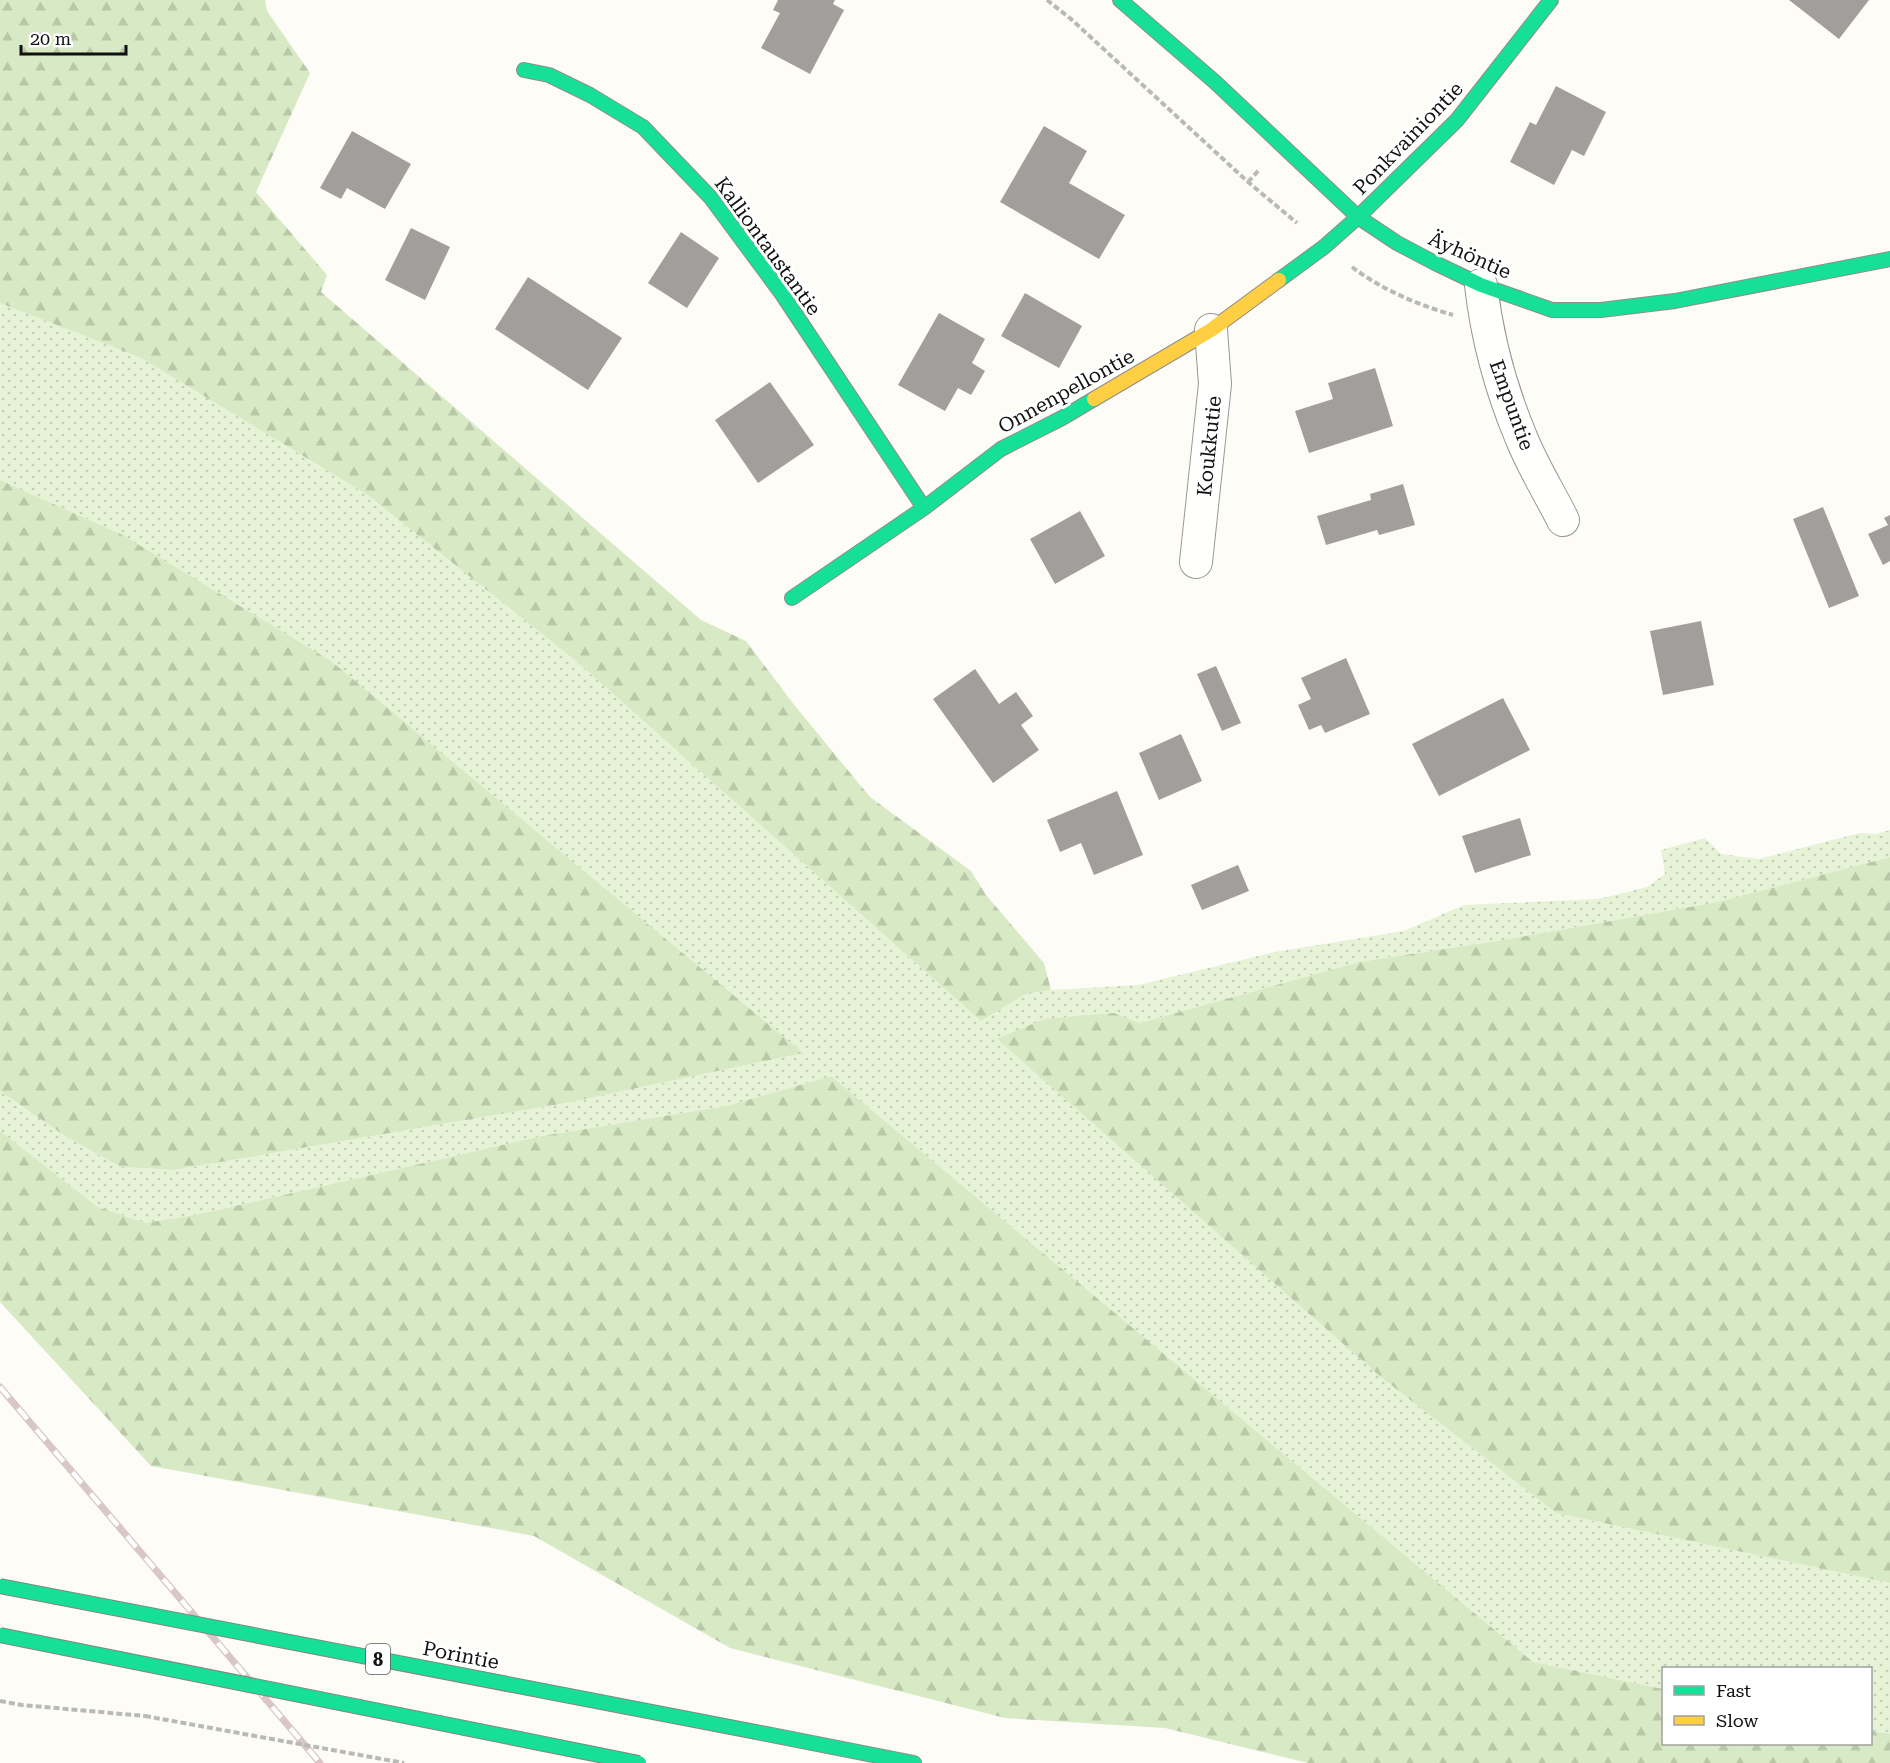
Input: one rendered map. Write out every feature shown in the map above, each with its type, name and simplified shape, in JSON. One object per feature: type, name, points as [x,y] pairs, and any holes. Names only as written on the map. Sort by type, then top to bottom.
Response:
[{"type":"main road","name":"Äyhöntie","points":[[1120,0],[1215,82],[1358,217],[1407,248],[1481,285],[1552,310],[1600,310],[1675,301],[1890,259]]},
{"type":"main road","name":"Ponkvainiontie","points":[[1358,217],[1457,120],[1551,0]]},
{"type":"main road","name":"Kalliontaustantie","points":[[524,70],[549,75],[590,95],[643,127],[711,198],[782,294],[924,508]]},
{"type":"main road","name":"Onnenpellontie","points":[[792,598],[924,508],[1001,449],[1062,418],[1211,330],[1324,247],[1358,217]]},
{"type":"main road","name":"Porintie","points":[[0,1586],[914,1763]]},
{"type":"main road","points":[[0,1635],[639,1763]]},
{"type":"street","name":"Empuntie","points":[[1481,285],[1485,325],[1501,385],[1521,439],[1563,520]]},
{"type":"street","name":"Koukkutie","points":[[1196,562],[1215,384],[1211,330]]},
{"type":"path","points":[[0,1701],[145,1716],[404,1763]]},
{"type":"green space","points":[[0,0],[265,0],[267,11],[310,73],[256,192],[327,275],[321,292],[701,620],[746,641],[795,706],[870,797],[971,871],[986,895],[1044,963],[1051,990],[1026,994],[981,1021],[576,661],[366,494],[141,358],[0,303]]},
{"type":"green space","points":[[0,303],[141,358],[366,494],[576,661],[981,1021],[1026,994],[1051,990],[1138,985],[1275,952],[1404,931],[1464,905],[1598,899],[1647,887],[1665,874],[1661,850],[1705,838],[1721,854],[1759,859],[1860,833],[1876,834],[1890,830],[1890,857],[1718,902],[1503,940],[1359,962],[1140,1023],[1114,1013],[998,1039],[1382,1378],[1556,1513],[1890,1583],[1890,1734],[1872,1730],[1872,1667],[1662,1667],[1662,1689],[1533,1662],[831,1076],[726,1106],[542,1136],[200,1214],[146,1223],[98,1207],[0,1131],[0,1091],[68,1138],[121,1167],[174,1170],[566,1103],[803,1053],[121,534],[0,480]]},
{"type":"green space","points":[[0,480],[121,534],[331,661],[803,1053],[566,1103],[174,1170],[121,1167],[68,1138],[0,1091]]},
{"type":"green space","points":[[1890,857],[1890,1583],[1556,1513],[1382,1378],[997,1039],[1044,1019],[1114,1013],[1140,1023],[1359,962],[1503,940],[1718,902]]},
{"type":"green space","points":[[831,1076],[1533,1662],[1662,1689],[1662,1745],[1872,1745],[1872,1730],[1890,1734],[1890,1763],[1308,1763],[1165,1728],[1005,1718],[730,1648],[534,1536],[151,1466],[0,1302],[0,1131],[98,1207],[146,1223],[200,1214],[542,1136],[726,1106]]},
{"type":"building","points":[[778,0],[835,0],[833,4],[844,10],[810,74],[761,48],[780,13],[773,10]]},
{"type":"building","points":[[1789,0],[1869,0],[1839,39]]},
{"type":"building","points":[[1556,86],[1606,112],[1584,156],[1572,150],[1554,185],[1510,162],[1530,122],[1536,125]]},
{"type":"building","points":[[1044,126],[1087,151],[1069,183],[1125,215],[1099,259],[1000,202]]},
{"type":"building","points":[[352,131],[411,164],[385,209],[347,188],[341,199],[320,188]]},
{"type":"building","points":[[411,228],[450,247],[425,300],[385,280]]},
{"type":"building","points":[[681,232],[719,258],[687,308],[648,283]]},
{"type":"building","points":[[528,277],[622,338],[588,390],[495,329]]},
{"type":"building","points":[[1025,293],[1082,326],[1059,368],[1001,336]]},
{"type":"building","points":[[939,313],[985,339],[972,363],[985,371],[971,395],[958,388],[945,411],[898,385]]},
{"type":"building","points":[[1375,368],[1393,426],[1309,453],[1295,411],[1333,399],[1328,383]]},
{"type":"building","points":[[770,382],[814,445],[758,483],[715,420]]},
{"type":"building","points":[[1403,484],[1415,525],[1379,535],[1377,530],[1326,545],[1317,516],[1371,500],[1370,494]]},
{"type":"building","points":[[1823,507],[1859,596],[1829,608],[1793,519]]},
{"type":"building","points":[[1080,511],[1105,556],[1055,584],[1030,539]]},
{"type":"building","points":[[1890,515],[1890,561],[1883,565],[1868,534],[1888,525],[1884,518]]},
{"type":"building","points":[[1701,621],[1714,685],[1663,695],[1650,631]]},
{"type":"building","points":[[1346,658],[1370,714],[1325,733],[1321,725],[1309,730],[1298,705],[1311,699],[1301,678]]},
{"type":"building","points":[[1216,666],[1241,723],[1222,731],[1197,674]]},
{"type":"building","points":[[975,669],[999,704],[1016,692],[1033,716],[1021,725],[1039,750],[993,783],[933,699]]},
{"type":"building","points":[[1503,698],[1530,750],[1439,796],[1412,744]]},
{"type":"building","points":[[1181,734],[1202,781],[1159,800],[1139,753]]},
{"type":"building","points":[[1117,791],[1143,855],[1094,875],[1081,843],[1060,852],[1047,820]]},
{"type":"building","points":[[1520,818],[1531,855],[1475,873],[1462,836]]},
{"type":"building","points":[[1238,865],[1249,891],[1202,910],[1191,885]]},
{"type":"railway","points":[[0,1387],[320,1763]]},
{"type":"traffic: fast","points":[[1120,0],[1215,82],[1358,217],[1397,243],[1435,263],[1481,285],[1552,310],[1601,310],[1675,301],[1890,259]]},
{"type":"traffic: fast","points":[[1279,280],[1324,247],[1358,217],[1457,120],[1551,0]]},
{"type":"traffic: fast","points":[[524,70],[549,75],[590,95],[643,127],[711,198],[782,294],[924,508]]},
{"type":"traffic: fast","points":[[792,598],[924,508],[1001,449],[1094,399]]},
{"type":"traffic: fast","points":[[0,1586],[756,1732]]},
{"type":"traffic: fast","points":[[0,1635],[639,1763]]},
{"type":"traffic: fast","points":[[756,1732],[914,1763]]},
{"type":"traffic: slow","points":[[1094,399],[1211,330],[1279,280]]}]
